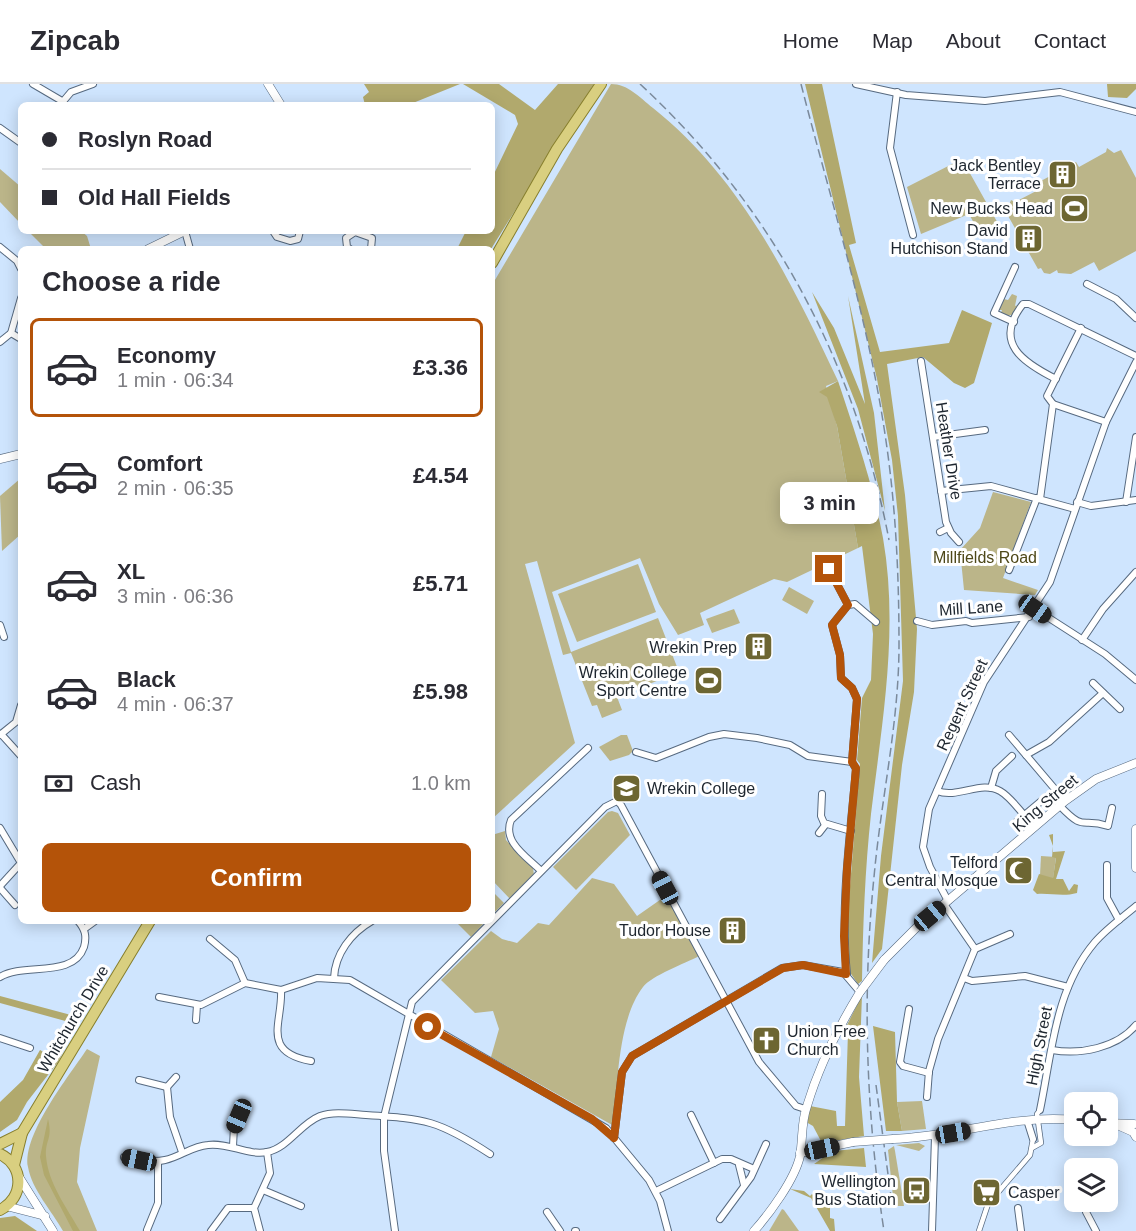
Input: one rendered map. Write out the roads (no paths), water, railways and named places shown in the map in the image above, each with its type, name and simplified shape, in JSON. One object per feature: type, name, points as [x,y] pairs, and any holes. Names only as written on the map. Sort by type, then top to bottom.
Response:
[{"type":"main road","points":[[495,258],[557,148],[601,84]]},
{"type":"main road","name":"Whitchurch Drive","points":[[14,1165],[22,1133],[148,924]]},
{"type":"main road","points":[[0,1144],[22,1133]]},
{"type":"main road","points":[[0,1154],[14,1165],[19,1176],[17,1193],[3,1208]]},
{"type":"street","points":[[33,84],[60,102]]},
{"type":"street","points":[[62,102],[78,88],[93,84]]},
{"type":"street","points":[[268,84],[279,102]]},
{"type":"street","points":[[856,84],[919,96],[985,101],[1060,92],[1136,112]]},
{"type":"street","points":[[897,92],[890,148],[913,235]]},
{"type":"street","points":[[0,128],[18,141]]},
{"type":"street","points":[[153,246],[179,234]]},
{"type":"street","points":[[275,234],[277,237],[290,241],[298,239],[299,234]]},
{"type":"street","points":[[362,234],[372,238],[371,246]]},
{"type":"street","points":[[0,247],[18,263]]},
{"type":"street","points":[[1014,322],[994,313],[1015,267]]},
{"type":"street","points":[[1087,284],[1116,299],[1136,318]]},
{"type":"street","points":[[1056,379],[1028,365],[1020,357],[1012,339],[1014,322],[1021,305],[1027,303],[1136,356]]},
{"type":"street","points":[[0,342],[11,333],[18,308]]},
{"type":"street","points":[[1081,328],[1047,396],[1053,404],[1106,422]]},
{"type":"street","points":[[11,333],[18,337]]},
{"type":"street","name":"Heather Drive","points":[[921,361],[948,528],[960,542]]},
{"type":"street","name":"Regent Street","points":[[975,949],[946,902],[930,867],[923,848],[926,819],[984,682],[1035,609],[1053,576],[1106,422],[1136,362]]},
{"type":"street","points":[[1009,570],[1039,499],[1053,404]]},
{"type":"street","points":[[972,422],[974,431]]},
{"type":"street","points":[[933,437],[985,430]]},
{"type":"street","points":[[1126,502],[1136,437]]},
{"type":"street","points":[[0,459],[18,455]]},
{"type":"street","points":[[941,491],[991,486],[1076,506],[1136,500]]},
{"type":"street","points":[[940,532],[948,528]]},
{"type":"street","points":[[829,569],[848,605]]},
{"type":"street","points":[[1082,640],[1103,609],[1136,572]]},
{"type":"street","points":[[860,992],[846,974],[844,936],[856,768],[852,762],[857,699],[852,688],[841,678],[840,655],[832,625],[848,605],[855,604],[876,622]]},
{"type":"street","points":[[1035,609],[1105,654],[1136,680]]},
{"type":"street","name":"Mill Lane","points":[[917,621],[932,625],[1029,617]]},
{"type":"street","points":[[0,627],[4,637]]},
{"type":"street","points":[[1093,683],[1120,709]]},
{"type":"street","points":[[1026,755],[1049,742],[1103,693]]},
{"type":"street","points":[[18,715],[16,722],[0,735],[18,753]]},
{"type":"street","points":[[636,752],[656,758],[709,737],[724,734],[785,744],[800,752],[820,758],[852,762]]},
{"type":"street","points":[[1009,735],[1075,821],[1083,825],[1108,826],[1112,808]]},
{"type":"street","points":[[541,871],[510,839],[507,828],[511,820],[588,748]]},
{"type":"street","points":[[991,788],[996,771],[1012,756]]},
{"type":"street","name":"King Street","points":[[754,1231],[776,1203],[800,1153],[806,1109],[834,1037],[860,992],[884,960],[946,902],[1063,804],[1096,779],[1136,763]]},
{"type":"street","points":[[937,791],[951,794],[991,788],[1002,792],[1024,815]]},
{"type":"street","points":[[822,794],[821,816],[826,824],[851,831]]},
{"type":"street","points":[[1015,824],[1046,797]]},
{"type":"street","points":[[495,918],[605,807],[617,801],[759,1062],[796,1106],[806,1109]]},
{"type":"street","points":[[819,833],[826,824]]},
{"type":"street","points":[[0,828],[18,858]]},
{"type":"street","points":[[1136,829],[1136,868]]},
{"type":"street","points":[[1107,865],[1107,898],[1119,920]]},
{"type":"street","points":[[15,905],[0,887],[18,866]]},
{"type":"street","name":"High Street","points":[[1039,1114],[1057,1018],[1068,987],[1095,942],[1136,906]]},
{"type":"street","points":[[1,974],[23,968],[51,969],[72,961],[82,951],[85,940],[84,929],[80,924]]},
{"type":"street","points":[[84,929],[91,924]]},
{"type":"street","points":[[334,978],[334,968],[342,951],[365,924]]},
{"type":"street","points":[[395,1231],[384,1151],[384,1117],[407,1015],[412,1002],[489,924]]},
{"type":"street","points":[[927,1097],[929,1073],[943,1023],[975,949],[1010,934]]},
{"type":"street","points":[[210,939],[235,960],[245,983]]},
{"type":"street","points":[[614,1138],[622,1072],[626,1062],[783,968],[803,965],[846,974]]},
{"type":"street","points":[[964,978],[972,981],[1025,976],[1068,987]]},
{"type":"street","points":[[159,997],[197,1005],[207,1003],[245,983],[281,990],[309,980],[334,978],[350,980],[407,1015],[592,1119],[614,1138],[656,1191],[668,1231]]},
{"type":"street","points":[[281,990],[282,1004],[276,1024],[278,1038],[283,1047],[291,1053],[311,1060]]},
{"type":"street","points":[[196,1020],[197,1005]]},
{"type":"street","points":[[909,1009],[900,1062],[903,1066],[929,1073]]},
{"type":"street","points":[[1052,1050],[1069,1053],[1096,1047],[1119,1040],[1136,1025]]},
{"type":"street","points":[[0,1038],[30,1048]]},
{"type":"street","points":[[16,1052],[18,1044]]},
{"type":"street","points":[[176,1077],[167,1087],[170,1117],[182,1152]]},
{"type":"street","points":[[139,1080],[167,1087]]},
{"type":"street","points":[[233,1146],[234,1127],[243,1105]]},
{"type":"street","points":[[1032,1148],[1041,1143],[1039,1114]]},
{"type":"street","points":[[800,1153],[853,1142],[934,1137],[1027,1120],[1039,1114],[1064,1118]]},
{"type":"street","points":[[124,1157],[158,1161],[207,1144],[267,1152],[323,1115],[384,1117],[435,1122],[456,1132],[490,1154]]},
{"type":"street","points":[[691,1115],[714,1163]]},
{"type":"street","points":[[979,1231],[992,1197],[1027,1159],[1032,1148],[1033,1139],[1027,1120]]},
{"type":"street","points":[[1118,1125],[1135,1129]]},
{"type":"street","points":[[932,1231],[934,1137]]},
{"type":"street","points":[[722,1217],[729,1210],[754,1169],[766,1144]]},
{"type":"street","points":[[260,1231],[254,1208],[270,1173],[267,1152]]},
{"type":"street","points":[[656,1191],[726,1158],[754,1169]]},
{"type":"street","points":[[147,1230],[158,1203],[158,1161]]},
{"type":"street","points":[[739,1164],[744,1185]]},
{"type":"street","points":[[19,1176],[53,1231]]},
{"type":"street","points":[[263,1190],[301,1206]]},
{"type":"street","points":[[3,1208],[45,1216]]},
{"type":"street","points":[[211,1231],[228,1208],[254,1208]]},
{"type":"street","points":[[1018,1208],[1021,1231]]},
{"type":"street","points":[[729,1210],[736,1215]]},
{"type":"street","points":[[547,1212],[560,1231]]},
{"type":"street","points":[[1086,1212],[1096,1231]]},
{"type":"railway","points":[[640,84],[687,132],[730,182],[768,235],[802,291],[830,350],[854,411],[874,474],[889,540]]},
{"type":"railway","points":[[801,84],[870,351],[886,441],[895,518],[898,674],[893,732],[874,877],[867,1010],[873,1142],[884,1231]]},
{"type":"railway","points":[[876,1085],[892,1204]]},
{"type":"place","name":"Jack Bentley Terrace","points":[[1062,174]]},
{"type":"place","name":"New Bucks Head","points":[[1074,208]]},
{"type":"place","name":"David Hutchison Stand","points":[[1029,239]]},
{"type":"place","name":"Wrekin Prep","points":[[758,647]]},
{"type":"place","name":"Wrekin College Sport Centre","points":[[708,681]]},
{"type":"place","name":"Wrekin College","points":[[626,788]]},
{"type":"place","name":"Telford Central Mosque","points":[[1019,871]]},
{"type":"place","name":"Tudor House","points":[[732,930]]},
{"type":"place","name":"Union Free Church","points":[[766,1040]]},
{"type":"place","name":"Wellington Bus Station","points":[[917,1190]]},
{"type":"place","name":"Casper","points":[[987,1192]]},
{"type":"park label","name":"Millfields Road","points":[[985,557]]}]
